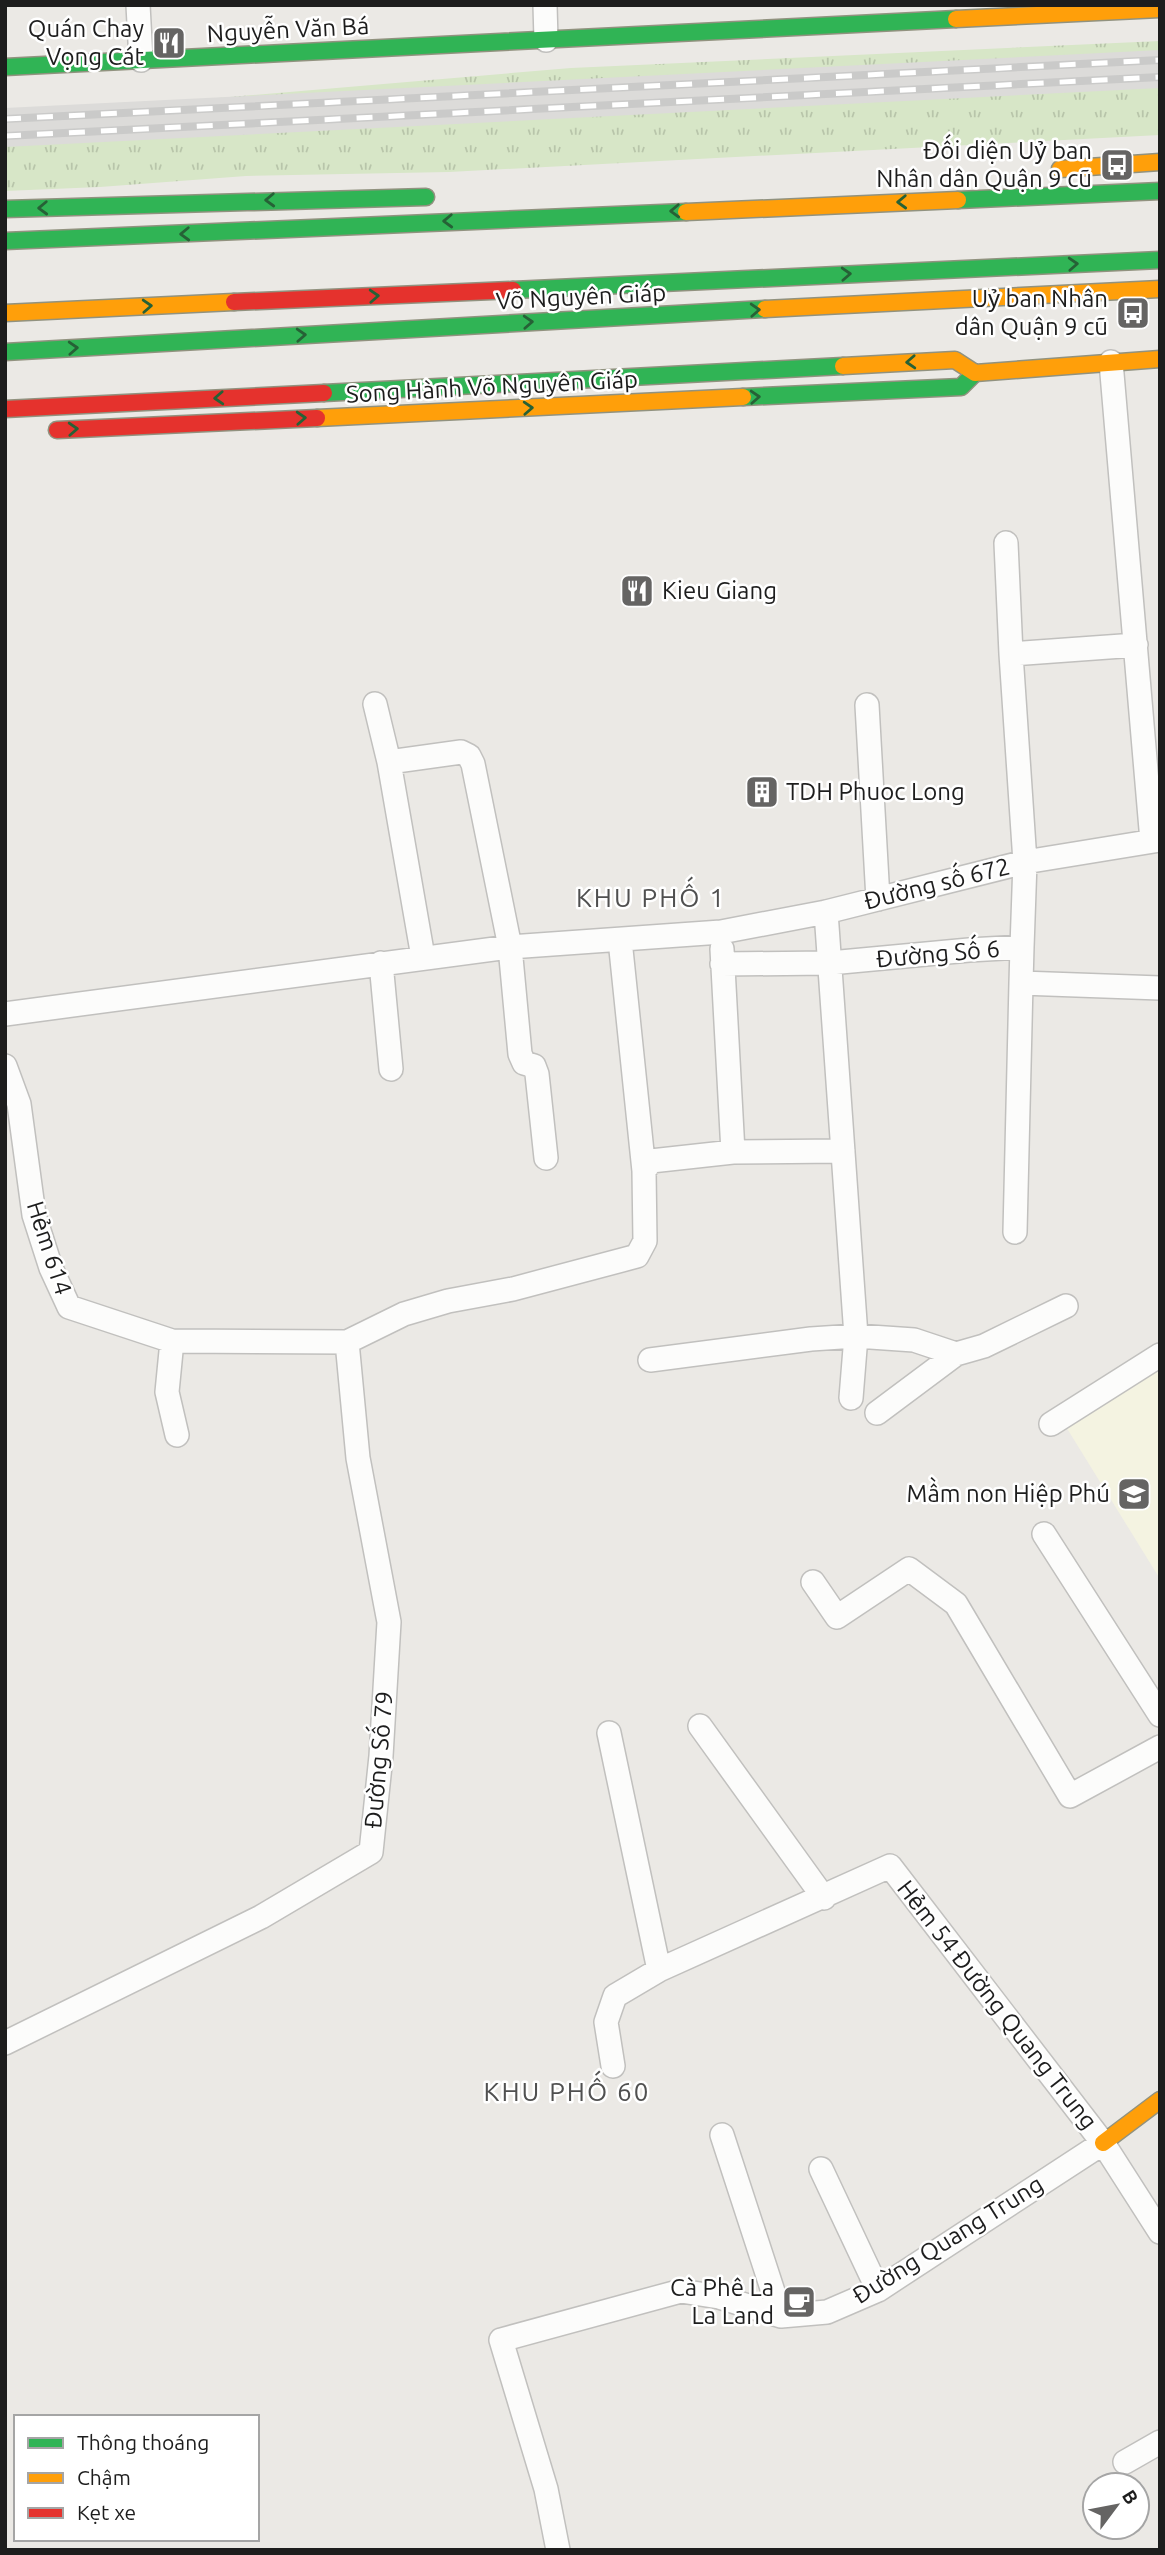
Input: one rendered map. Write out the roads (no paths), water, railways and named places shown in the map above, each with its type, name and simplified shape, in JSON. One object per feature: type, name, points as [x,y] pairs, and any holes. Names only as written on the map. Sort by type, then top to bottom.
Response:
[{"type":"main road","name":"Nguyễn Văn Bá","points":[[5,67],[546,40],[963,12],[1160,9]]},
{"type":"main road","points":[[1048,170],[1160,162]]},
{"type":"main road","points":[[1090,168],[1142,192]]},
{"type":"main road","points":[[5,241],[1160,191]]},
{"type":"main road","points":[[5,209],[440,197]]},
{"type":"main road","name":"Võ Nguyên Giáp","points":[[5,313],[1160,260]]},
{"type":"main road","name":"Võ Nguyên Giáp","points":[[5,352],[1160,289]]},
{"type":"main road","name":"Song Hành Võ Nguyên Giáp","points":[[5,409],[956,360],[975,373],[1160,359]]},
{"type":"main road","name":"Song Hành Võ Nguyên Giáp","points":[[47,430],[961,387],[975,373]]},
{"type":"main road","points":[[1103,2143],[1160,2100]]},
{"type":"street","points":[[138,5],[141,60]]},
{"type":"street","points":[[545,5],[546,40]]},
{"type":"street","points":[[1111,362],[1156,840]]},
{"type":"street","points":[[1006,543],[1025,862],[1022,947]]},
{"type":"street","points":[[1011,654],[1136,645]]},
{"type":"street","points":[[375,704],[389,762],[423,957]]},
{"type":"street","points":[[867,705],[878,899]]},
{"type":"street","points":[[389,762],[461,752],[468,756],[473,764],[510,947],[520,1054],[524,1063],[534,1066],[537,1074],[546,1158]]},
{"type":"street","name":"Đường số 672","points":[[5,1014],[510,947],[721,932],[826,912],[1025,862],[1156,840]]},
{"type":"street","points":[[826,912],[856,1336],[851,1398]]},
{"type":"street","points":[[721,932],[733,1152]]},
{"type":"street","points":[[177,1435],[167,1392],[172,1341],[347,1342],[404,1314],[637,1256],[645,1241],[644,1171],[620,940]]},
{"type":"street","name":"Đường Số 6","points":[[722,964],[830,963],[1022,947],[1021,983],[1160,988]]},
{"type":"street","points":[[381,963],[391,1069]]},
{"type":"street","points":[[1015,1232],[1021,983]]},
{"type":"street","name":"Hẻm 614","points":[[5,1066],[19,1104],[34,1215],[51,1268],[69,1307],[172,1341]]},
{"type":"street","points":[[644,1171],[651,1161],[733,1152],[843,1151]]},
{"type":"street","points":[[877,1413],[956,1354],[984,1346],[1066,1306]]},
{"type":"street","points":[[650,1360],[811,1339],[856,1336],[914,1340],[956,1354]]},
{"type":"street","name":"Đường Số 79","points":[[5,2043],[261,1917],[371,1853],[381,1756],[389,1622],[358,1458],[347,1342]]},
{"type":"street","points":[[1051,1424],[1160,1354]]},
{"type":"street","points":[[1044,1534],[1160,1715]]},
{"type":"street","points":[[813,1582],[837,1617],[909,1569],[956,1604],[1070,1797],[1160,1747]]},
{"type":"street","points":[[700,1726],[824,1898]]},
{"type":"street","points":[[609,1733],[659,1970]]},
{"type":"street","name":"Hẻm 54 Đường Quang Trung","points":[[613,2066],[606,2022],[615,1996],[659,1970],[890,1866],[1103,2143]]},
{"type":"street","points":[[722,2135],[781,2316]]},
{"type":"street","points":[[1103,2143],[1160,2232]]},
{"type":"street","name":"Đường Quang Trung","points":[[558,2550],[546,2489],[501,2340],[681,2291],[719,2297],[781,2316],[827,2312],[878,2290],[1103,2143]]},
{"type":"street","points":[[821,2169],[878,2290]]},
{"type":"street","points":[[1125,2462],[1160,2442]]},
{"type":"railway","points":[[5,119],[1160,60]]},
{"type":"railway","points":[[5,136],[1160,77]]},
{"type":"place","name":"Quán Chay Vọng Cát","points":[[169,43]]},
{"type":"place","name":"Đối diện Uỷ ban Nhân dân Quận 9 cũ","points":[[1117,165]]},
{"type":"place","name":"Uỷ ban Nhân dân Quận 9 cũ","points":[[1133,313]]},
{"type":"place","name":"Kieu Giang","points":[[637,591]]},
{"type":"place","name":"TDH Phuoc Long","points":[[762,792]]},
{"type":"place","name":"Mầm non Hiệp Phú","points":[[1134,1494]]},
{"type":"place","name":"Cà Phê La La Land","points":[[799,2302]]},
{"type":"district","name":"KHU PHỐ 1","points":[[651,898]]},
{"type":"district","name":"KHU PHỐ 60","points":[[567,2092]]}]
